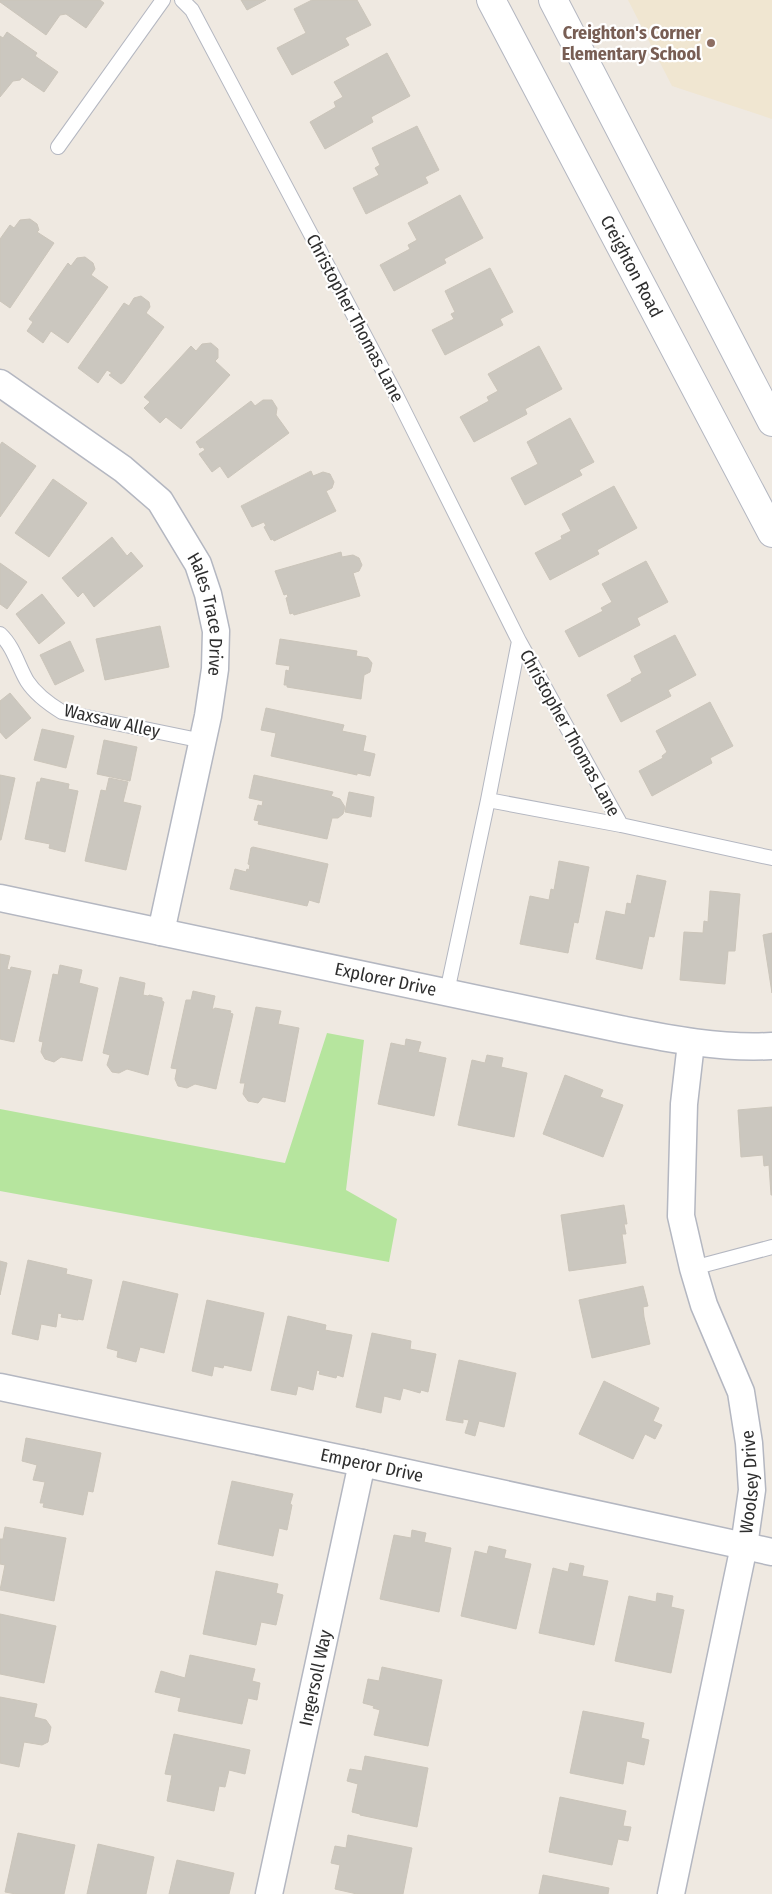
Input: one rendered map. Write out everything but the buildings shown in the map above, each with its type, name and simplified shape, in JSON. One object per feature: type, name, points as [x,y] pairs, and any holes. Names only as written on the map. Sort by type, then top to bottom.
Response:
[{"type":"street","name":"Creighton Road","points":[[491,0],[772,533]]},
{"type":"street","points":[[553,0],[772,422]]},
{"type":"street","name":"Hales Trace Drive","points":[[0,383],[123,469],[160,501],[198,564],[208,594],[216,631],[215,669],[203,741],[161,932]]},
{"type":"street","name":"Explorer Drive","points":[[0,898],[620,1030],[691,1043],[751,1047],[772,1046]]},
{"type":"street","name":"Woolsey Drive","points":[[671,1894],[744,1546],[752,1490],[749,1444],[741,1392],[704,1305],[693,1268],[682,1216],[684,1104],[691,1043]]},
{"type":"street","name":"Emperor Drive","points":[[0,1388],[362,1463],[772,1552]]},
{"type":"street","name":"Ingersoll Way","points":[[270,1894],[362,1463]]},
{"type":"lane","points":[[58,147],[163,0]]},
{"type":"lane","name":"Christopher Thomas Lane","points":[[182,0],[192,10],[395,393],[520,641],[621,825]]},
{"type":"lane","name":"Waxsaw Alley","points":[[0,634],[16,655],[28,682],[43,700],[62,712],[203,741]]},
{"type":"lane","name":"Christopher Thomas Lane","points":[[447,992],[520,641]]},
{"type":"lane","name":"Christopher Thomas Lane","points":[[488,800],[621,825],[772,858]]},
{"type":"lane","points":[[693,1268],[772,1247]]},
{"type":"shaded area","name":"Creighton's Corner Elementary School","points":[[628,0],[772,0],[772,119],[672,86]]},
{"type":"green space","points":[[327,1033],[364,1040],[346,1190],[397,1219],[389,1262],[0,1191],[0,1109],[285,1163]]},
{"type":"place","name":"Creighton's Corner Elementary School","points":[[711,43]]}]
